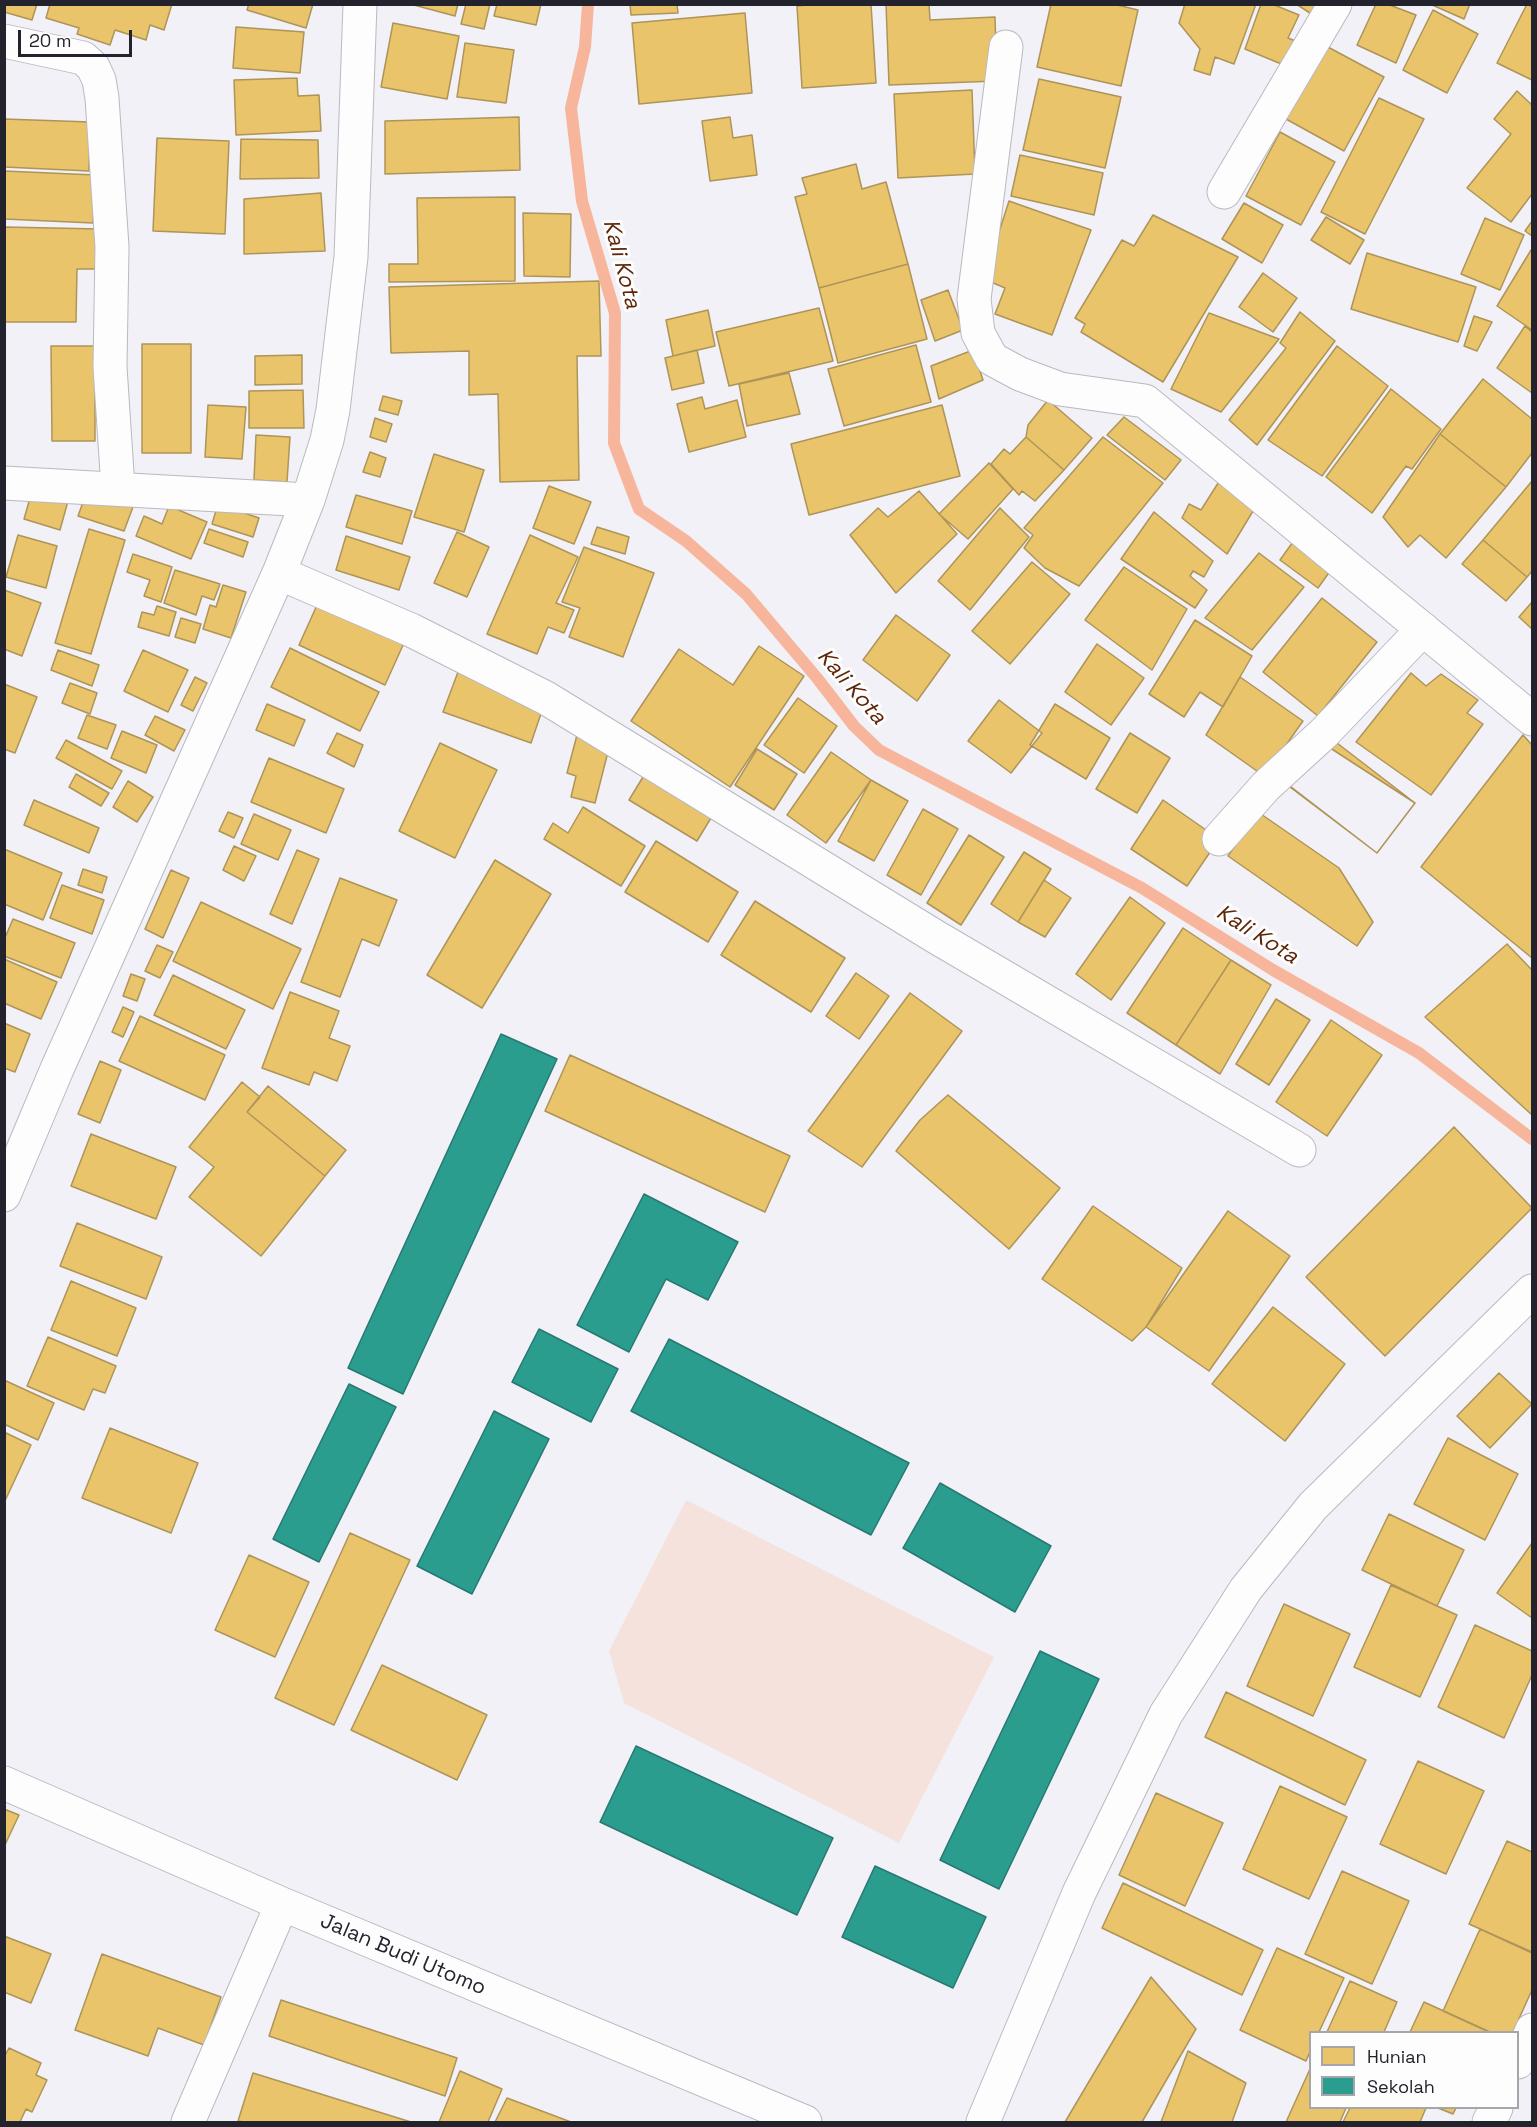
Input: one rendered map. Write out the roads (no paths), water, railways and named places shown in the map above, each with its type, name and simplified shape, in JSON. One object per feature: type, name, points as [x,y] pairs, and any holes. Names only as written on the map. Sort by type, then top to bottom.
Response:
[{"type":"street","points":[[4,1195],[57,1069],[279,573],[308,500],[327,441],[333,410],[350,267],[360,4]]},
{"type":"street","points":[[1224,192],[1335,4]]},
{"type":"street","points":[[4,41],[83,58],[93,67],[99,80],[112,247],[110,367],[118,488]]},
{"type":"street","points":[[1006,47],[974,299],[978,333],[992,359],[1020,374],[1060,389],[1145,401],[1533,719]]},
{"type":"street","points":[[4,483],[308,500]]},
{"type":"street","points":[[279,573],[411,630],[546,698],[936,937],[1299,1150]]},
{"type":"street","points":[[1219,839],[1266,786],[1324,733],[1423,630]]},
{"type":"street","points":[[983,2122],[1080,1893],[1166,1714],[1246,1589],[1312,1506],[1533,1291]]},
{"type":"street","name":"Jalan Budi Utomo","points":[[4,1783],[282,1904],[805,2122]]},
{"type":"street","points":[[188,2122],[282,1904]]},
{"type":"street","points":[[1519,2060],[1533,2030]]},
{"type":"waterway","name":"Kali Kota","points":[[588,4],[585,47],[571,108],[582,201],[615,313],[614,443],[639,509],[686,541],[746,594],[854,726],[879,750],[1142,888],[1273,970],[1419,1053],[1532,1139]]}]
